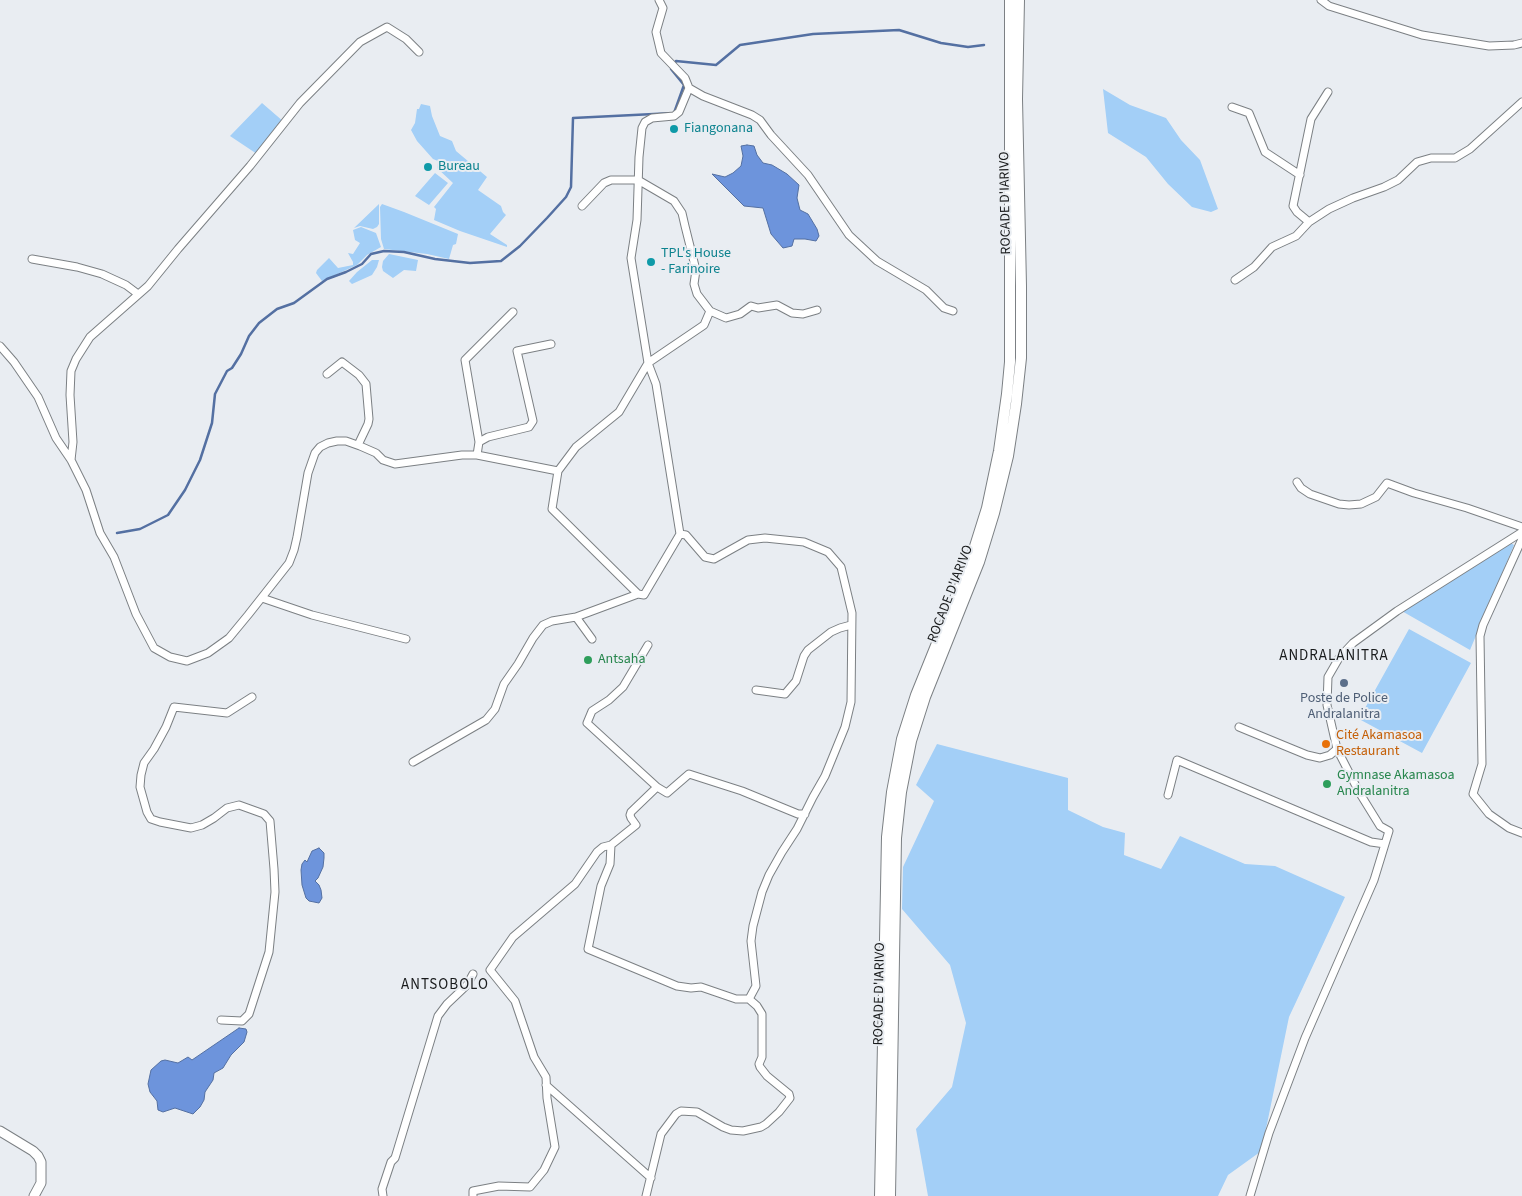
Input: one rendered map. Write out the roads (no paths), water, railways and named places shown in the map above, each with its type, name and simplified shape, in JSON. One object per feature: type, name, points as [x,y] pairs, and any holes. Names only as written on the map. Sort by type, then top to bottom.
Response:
[{"type":"main road","name":"ROCADE D'IARIVO","points":[[880,1196],[887,837],[892,792],[902,739],[916,695],[971,559],[987,508],[999,450],[1008,386],[1010,362],[1010,0]]},
{"type":"main road","name":"ROCADE D'IARIVO","points":[[890,1196],[896,838],[901,792],[911,741],[925,697],[980,562],[994,513],[1008,456],[1021,358],[1017,99],[1019,0]]},
{"type":"street","points":[[659,0],[663,8],[656,32],[661,53],[685,78],[689,88],[702,96],[752,115],[760,120],[771,135],[817,185],[835,216],[849,235],[876,261],[926,290],[944,308],[953,311]]},
{"type":"street","points":[[1321,0],[1329,6],[1422,35],[1489,46],[1514,45],[1522,42]]},
{"type":"street","points":[[71,460],[73,442],[71,371],[90,337],[148,286],[250,166],[300,103],[360,42],[387,26],[419,52]]},
{"type":"street","points":[[689,88],[679,112],[674,116],[652,118],[645,122],[642,128],[638,157],[637,220],[631,258],[648,363],[656,384],[680,534],[644,596],[638,594],[552,509],[558,470],[576,447],[619,412],[648,363],[704,325],[710,311]]},
{"type":"street","points":[[1309,222],[1293,206],[1311,119],[1328,92]]},
{"type":"street","points":[[1235,280],[1254,266],[1272,247],[1296,236],[1309,222],[1329,209],[1398,180],[1418,162],[1431,158],[1455,158],[1470,149],[1521,105]]},
{"type":"street","points":[[1232,107],[1249,113],[1265,152],[1300,175]]},
{"type":"street","points":[[582,206],[604,183],[611,180],[638,180],[674,201],[682,213],[696,270],[694,284],[696,294],[710,311],[726,318],[740,314],[751,306],[758,308],[778,305],[792,313],[803,314],[817,310]]},
{"type":"street","points":[[32,259],[77,267],[102,274],[126,285],[138,294]]},
{"type":"street","points":[[477,455],[479,442],[465,360],[513,312]]},
{"type":"street","points":[[479,442],[488,437],[529,427],[533,421],[517,351],[551,344]]},
{"type":"street","points":[[0,346],[14,362],[38,397],[56,438],[71,460],[86,490],[100,533],[114,557],[136,614],[154,648],[170,657],[187,661],[208,653],[229,638],[288,563],[294,550],[308,473],[315,453],[328,443],[346,441],[376,453],[383,460],[394,464],[462,455],[477,455],[558,470]]},
{"type":"street","points":[[327,374],[342,362],[359,374],[366,384],[369,419],[358,446]]},
{"type":"street","points":[[1297,482],[1301,488],[1310,494],[1339,504],[1349,505],[1361,504],[1376,497],[1387,483],[1522,527]]},
{"type":"street","points":[[1250,1196],[1269,1132],[1305,1038],[1374,880],[1389,831],[1380,826],[1337,749],[1327,705],[1328,677],[1339,658],[1353,643],[1397,611],[1522,532]]},
{"type":"street","points":[[680,534],[686,535],[704,557],[714,560],[748,540],[765,538],[804,542],[828,552],[841,567],[852,613],[851,702],[845,727],[825,776],[806,814],[769,875],[762,892],[751,941],[756,986],[749,999]]},
{"type":"street","points":[[1522,539],[1483,625],[1480,636],[1482,764],[1473,794],[1489,814],[1509,828],[1522,833]]},
{"type":"street","points":[[413,762],[486,720],[495,709],[504,684],[543,625],[552,621],[576,618],[638,594]]},
{"type":"street","points":[[262,598],[312,615],[406,639]]},
{"type":"street","points":[[576,618],[592,639]]},
{"type":"street","points":[[756,690],[785,694],[796,680],[808,650],[831,632],[851,625]]},
{"type":"street","points":[[648,645],[623,687],[609,700],[592,711],[587,723],[657,787],[667,793],[689,774],[742,791],[798,814],[806,814]]},
{"type":"street","points":[[221,1020],[242,1021],[248,1014],[269,952],[275,892],[270,820],[264,814],[239,805],[226,808],[202,825],[191,828],[151,819],[147,812],[140,787],[141,776],[144,763],[166,727],[174,707],[227,713],[252,697]]},
{"type":"street","points":[[1239,727],[1307,755],[1320,758],[1330,755],[1337,749]]},
{"type":"street","points":[[1168,796],[1177,760],[1371,842],[1385,844]]},
{"type":"street","points":[[473,1196],[473,1191],[499,1186],[530,1187],[544,1170],[556,1147],[546,1098],[546,1077],[534,1057],[515,1001],[490,970],[513,937],[575,884],[597,852],[604,847],[611,846],[636,825],[631,818],[631,812],[657,787]]},
{"type":"street","points":[[611,846],[610,864],[601,886],[588,949],[677,986],[700,987],[731,998],[749,999],[762,1014],[762,1057],[759,1064],[760,1067],[767,1076],[788,1094],[788,1100],[766,1124],[762,1127],[743,1131],[723,1127],[697,1112],[681,1111],[672,1119],[661,1134],[646,1196]]},
{"type":"street","points":[[383,1196],[382,1189],[391,1162],[395,1158],[438,1016],[447,1004],[467,985],[474,974]]},
{"type":"street","points":[[546,1085],[651,1178]]},
{"type":"street","points":[[0,1131],[38,1156],[41,1182],[34,1196]]},
{"type":"water","points":[[741,146],[754,146],[757,155],[763,163],[772,165],[787,174],[799,185],[797,198],[800,210],[808,214],[817,229],[819,236],[816,241],[794,239],[792,246],[783,248],[771,234],[763,208],[744,206],[712,174],[725,177],[733,173],[741,166],[743,156]]},
{"type":"water","points":[[319,848],[324,853],[324,858],[323,867],[315,881],[321,890],[322,898],[319,903],[309,901],[306,898],[302,885],[301,870],[302,864],[305,860],[307,862],[312,851]]},
{"type":"water","points":[[239,1028],[246,1029],[244,1042],[231,1055],[223,1068],[214,1073],[213,1080],[205,1092],[204,1100],[200,1107],[193,1114],[175,1108],[163,1112],[158,1110],[157,1101],[150,1092],[148,1084],[151,1070],[161,1061],[165,1060],[178,1063],[188,1057],[192,1060]]},
{"type":"waterway","points":[[117,533],[140,529],[168,515],[185,490],[200,460],[212,423],[215,394],[227,371],[232,368],[249,336],[259,323],[277,309],[294,303],[327,279],[362,264],[371,254],[384,251],[404,252],[435,259],[470,263],[501,261],[520,246],[566,197],[571,187],[573,118],[674,113],[684,85],[671,69],[676,61],[716,65],[740,45],[813,34],[899,30],[941,43],[968,47],[984,45]]},
{"type":"place","name":"Fiangonana","points":[[674,129]]},
{"type":"place","name":"Bureau","points":[[428,167]]},
{"type":"place","name":"TPL's House - Farinoire","points":[[651,262]]},
{"type":"place","name":"Antsaha","points":[[588,660]]},
{"type":"place","name":"Poste de Police Andralanitra","points":[[1344,683]]},
{"type":"place","name":"Cité Akamasoa Restaurant","points":[[1326,744]]},
{"type":"place","name":"Gymnase Akamasoa Andralanitra","points":[[1327,784]]},
{"type":"district","name":"ANDRALANITRA","points":[[1334,657]]},
{"type":"district","name":"ANTSOBOLO","points":[[445,986]]}]
